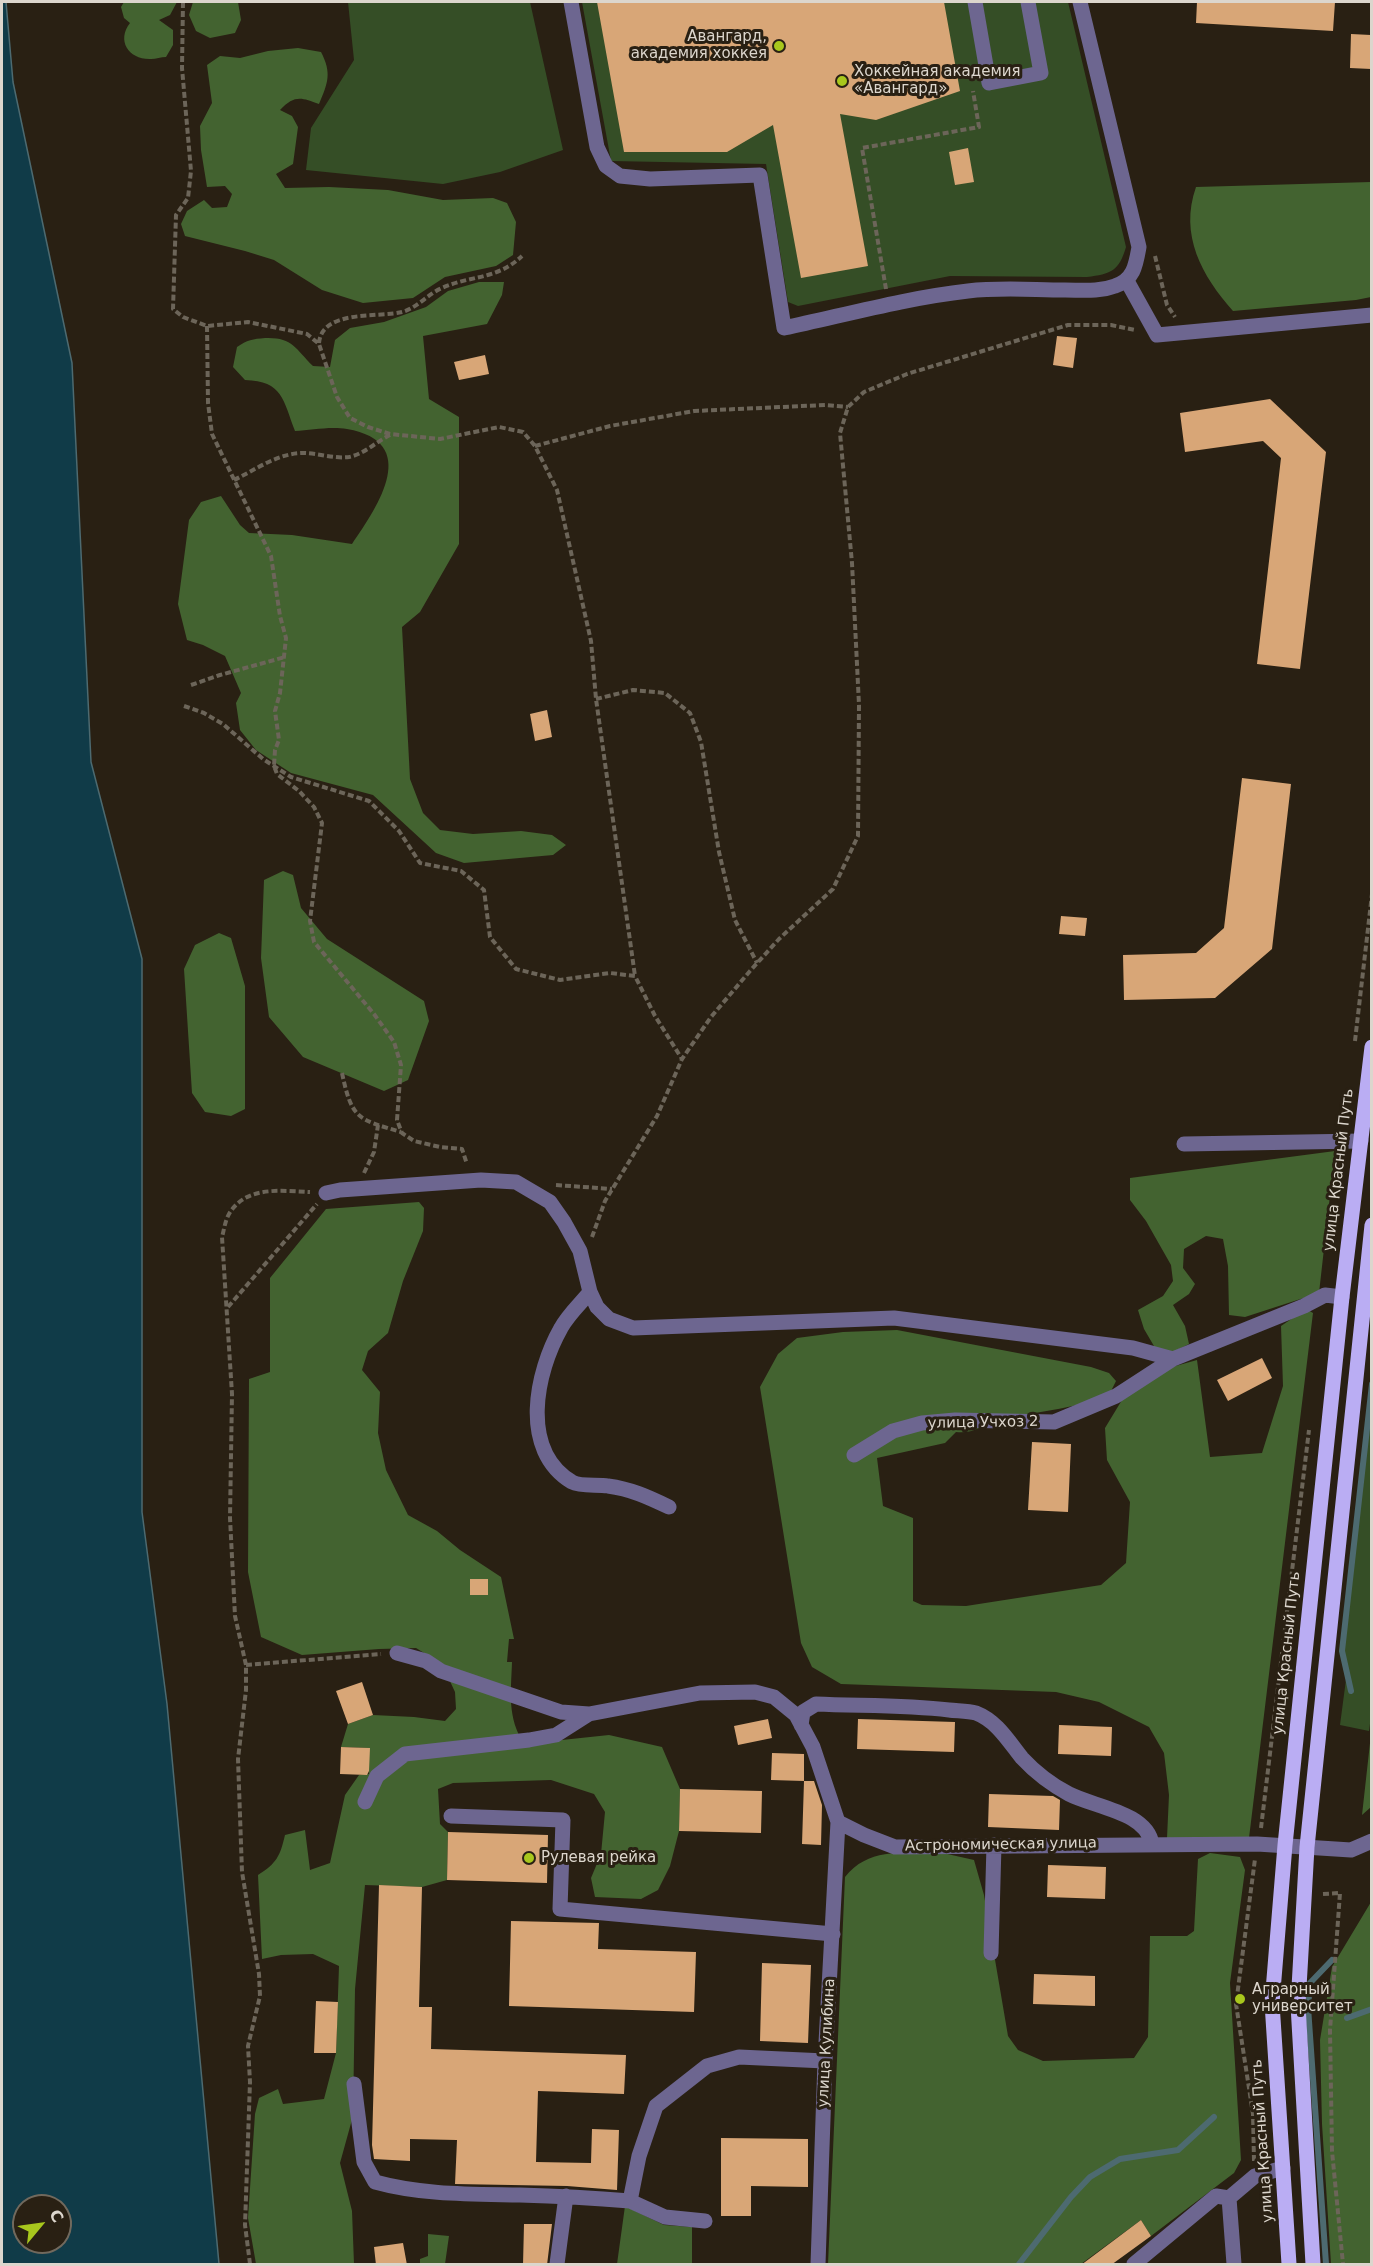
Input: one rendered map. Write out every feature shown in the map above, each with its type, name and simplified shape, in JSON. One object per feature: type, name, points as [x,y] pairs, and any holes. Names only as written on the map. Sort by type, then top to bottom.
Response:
[{"type":"main road","name":"улица Красный Путь","points":[[1289,2265],[1272,2003],[1285,1845],[1342,1297],[1371,1047]]},
{"type":"main road","points":[[1313,2265],[1298,2005],[1307,1847],[1371,1226]]},
{"type":"street","points":[[571,2],[597,147],[606,166],[620,176],[650,179],[760,174],[784,328],[889,305],[969,291],[1012,288],[1096,291],[1127,281],[1136,269],[1139,246],[1080,2]]},
{"type":"street","points":[[975,2],[989,82],[1041,73],[1028,2]]},
{"type":"street","points":[[1127,281],[1157,335],[1371,315]]},
{"type":"street","points":[[1184,1144],[1360,1141]]},
{"type":"street","points":[[326,1193],[481,1180],[516,1182],[550,1202],[580,1251],[590,1292],[597,1307],[609,1318],[633,1328],[894,1318],[1133,1348],[1173,1359]]},
{"type":"street","points":[[590,1292],[562,1326],[546,1360],[536,1425],[549,1463],[574,1483],[607,1485],[637,1491],[669,1507]]},
{"type":"street","name":"улица Учхоз 2","points":[[854,1455],[893,1431],[922,1423],[955,1420],[1054,1422],[1116,1396],[1173,1359],[1304,1306],[1324,1295],[1342,1297]]},
{"type":"street","points":[[397,1653],[426,1661],[441,1671],[561,1712],[589,1714],[700,1693],[755,1692],[774,1697],[796,1715],[813,1747],[838,1822]]},
{"type":"street","points":[[801,1725],[802,1712],[816,1704],[933,1708],[976,1713],[1005,1736],[1040,1775],[1070,1794],[1123,1814],[1145,1827],[1152,1844]]},
{"type":"street","points":[[365,1802],[377,1776],[405,1754],[556,1735],[589,1714]]},
{"type":"street","points":[[451,1816],[563,1820],[560,1909],[833,1934]]},
{"type":"street","name":"Астрономическая улица","points":[[838,1822],[895,1847],[1152,1844],[1285,1845],[1351,1850],[1371,1841]]},
{"type":"street","name":"улица Кулибина","points":[[818,2265],[825,2061],[838,1822]]},
{"type":"street","points":[[991,1953],[994,1845]]},
{"type":"street","points":[[630,2200],[639,2156],[656,2106],[707,2066],[739,2057],[825,2061]]},
{"type":"street","points":[[354,2084],[364,2162],[375,2182],[403,2189],[450,2193],[630,2200],[665,2217],[705,2221]]},
{"type":"street","points":[[1229,2198],[1254,2176],[1283,2168]]},
{"type":"street","points":[[557,2265],[566,2196]]},
{"type":"street","points":[[1136,2264],[1216,2196],[1229,2198]]},
{"type":"street","points":[[1229,2198],[1234,2265]]},
{"type":"path","points":[[183,2],[182,68],[191,171],[188,198],[176,215],[173,309],[183,317],[207,326],[248,322],[307,334],[319,344]]},
{"type":"path","points":[[889,305],[862,148],[979,127],[971,81]]},
{"type":"path","points":[[522,256],[513,265],[490,276],[439,289],[403,312],[348,318],[328,325],[320,334],[319,344],[338,397],[350,418],[390,434],[414,438],[440,439],[500,427],[523,432],[535,446],[556,490],[591,641],[596,699],[635,976],[655,1016],[682,1059]]},
{"type":"path","points":[[583,1264],[604,1202],[657,1116],[682,1059],[711,1017],[757,963],[833,888],[858,836],[859,705],[852,563],[840,433],[848,407],[864,392],[907,374],[1068,325],[1111,325],[1157,335]]},
{"type":"path","points":[[207,326],[208,404],[212,434],[271,556],[280,616],[286,638],[280,693],[275,711],[279,740],[275,750],[274,766],[277,774],[299,791],[314,807],[322,824],[310,921],[314,942],[374,1014],[394,1042],[401,1065],[397,1120],[402,1132]]},
{"type":"path","points":[[535,446],[610,426],[694,411],[825,405],[848,407]]},
{"type":"path","points":[[234,480],[282,456],[300,453],[347,457],[363,452],[390,434]]},
{"type":"path","points":[[191,685],[285,657]]},
{"type":"path","points":[[596,699],[633,690],[665,693],[690,713],[701,742],[719,852],[735,920],[757,963]]},
{"type":"path","points":[[184,706],[204,713],[223,724],[241,742],[291,777],[369,801],[399,831],[420,863],[461,871],[484,890],[490,937],[516,969],[560,980],[610,973],[635,976]]},
{"type":"path","points":[[342,1073],[354,1112],[365,1121],[402,1132],[414,1141],[462,1149],[469,1169],[481,1180]]},
{"type":"path","points":[[346,1190],[366,1172],[374,1152],[378,1125]]},
{"type":"path","points":[[548,1184],[612,1189]]},
{"type":"path","points":[[250,2265],[245,2225],[250,2082],[248,2046],[260,1996],[259,1974],[242,1872],[238,1759],[246,1665],[235,1616],[230,1518],[232,1394],[222,1237],[228,1216],[239,1202],[264,1190],[326,1193]]},
{"type":"path","points":[[228,1308],[326,1193]]},
{"type":"path","points":[[246,1665],[397,1653]]},
{"type":"path","points":[[1323,1894],[1340,1893],[1329,2030],[1332,2151],[1343,2265]]},
{"type":"green space","points":[[124,2],[177,2],[170,15],[159,20],[173,30],[173,45],[166,57],[143,58],[131,53],[127,48],[124,36],[130,23],[124,18],[121,7]]},
{"type":"green space","points":[[193,2],[238,2],[241,20],[235,33],[210,38],[196,31],[189,15]]},
{"type":"green space","points":[[348,2],[530,2],[563,150],[500,172],[443,184],[306,170],[311,128],[354,60]]},
{"type":"green space","name":"Хоккейная академия «Авангард»","points":[[582,2],[1068,2],[1126,247],[1120,261],[1108,273],[1087,277],[950,276],[798,306],[788,302],[766,164],[611,161]]},
{"type":"green space","points":[[298,48],[321,52],[327,66],[328,78],[319,104],[298,99],[289,102],[280,110],[292,116],[298,127],[293,164],[276,174],[285,188],[329,187],[388,190],[443,200],[493,198],[507,203],[516,222],[513,255],[496,266],[445,277],[413,298],[363,303],[322,290],[274,260],[185,236],[181,224],[187,211],[204,200],[212,208],[227,207],[232,194],[225,186],[207,187],[200,126],[212,103],[207,65],[220,56],[240,58],[268,51]]},
{"type":"green space","points":[[1371,182],[1371,297],[1233,311],[1212,284],[1196,254],[1190,222],[1191,205],[1196,187]]},
{"type":"green space","points":[[479,282],[504,282],[502,295],[487,324],[423,336],[429,399],[459,417],[459,544],[420,612],[402,627],[410,779],[423,813],[440,830],[473,834],[521,831],[552,835],[566,845],[553,855],[464,863],[436,853],[373,795],[291,773],[256,750],[240,730],[236,703],[241,693],[225,656],[187,640],[178,604],[189,520],[201,502],[221,496],[240,525],[249,533],[292,535],[352,544],[382,494],[387,477],[388,461],[383,447],[370,436],[341,428],[295,431],[280,394],[267,384],[245,380],[233,367],[237,347],[247,341],[257,339],[281,339],[297,349],[313,366],[330,367],[335,340],[350,328],[384,322],[426,307],[448,291]]},
{"type":"green space","points":[[283,871],[293,875],[301,908],[327,939],[424,1001],[429,1021],[408,1080],[384,1091],[303,1057],[269,1017],[261,958],[264,880]]},
{"type":"green space","points":[[219,933],[231,938],[245,986],[245,1109],[231,1116],[205,1112],[192,1093],[184,969],[195,945]]},
{"type":"green space","points":[[1335,1151],[1319,1293],[1245,1317],[1229,1315],[1228,1266],[1223,1239],[1206,1236],[1184,1249],[1183,1268],[1195,1284],[1189,1294],[1173,1305],[1185,1326],[1189,1344],[1161,1358],[1144,1329],[1138,1310],[1163,1296],[1173,1281],[1171,1265],[1146,1221],[1130,1200],[1130,1178]]},
{"type":"green space","points":[[419,1202],[424,1208],[423,1231],[403,1281],[388,1333],[368,1351],[362,1370],[380,1392],[378,1433],[386,1470],[408,1515],[437,1531],[460,1550],[501,1577],[514,1639],[509,1639],[507,1662],[512,1662],[512,1714],[524,1744],[609,1735],[662,1747],[680,1789],[679,1831],[670,1866],[658,1890],[641,1899],[595,1897],[591,1878],[601,1854],[605,1812],[594,1794],[551,1780],[453,1783],[438,1789],[440,1824],[448,1832],[447,1880],[422,1887],[365,1885],[355,1989],[353,2116],[340,2163],[352,2211],[354,2264],[256,2264],[248,2218],[255,2114],[259,2098],[278,2089],[283,2104],[324,2099],[336,2053],[339,1966],[313,1954],[281,1955],[262,1959],[258,1875],[270,1867],[277,1858],[285,1835],[305,1830],[310,1870],[330,1863],[345,1795],[359,1775],[369,1774],[369,1748],[341,1747],[348,1724],[373,1715],[445,1721],[456,1709],[455,1692],[442,1664],[416,1648],[302,1655],[261,1637],[248,1572],[249,1379],[270,1372],[270,1278],[326,1209]]},
{"type":"green space","points":[[1306,1309],[1313,1313],[1249,1838],[1167,1838],[1169,1795],[1164,1753],[1149,1727],[1099,1702],[1056,1692],[841,1684],[812,1667],[801,1643],[760,1387],[778,1354],[797,1338],[843,1332],[897,1330],[1091,1367],[1109,1373],[1116,1381],[1109,1395],[1095,1400],[1009,1418],[972,1431],[956,1432],[945,1443],[877,1458],[883,1506],[913,1518],[913,1601],[922,1605],[966,1606],[1101,1585],[1126,1563],[1130,1502],[1107,1460],[1105,1428],[1125,1395],[1172,1367],[1197,1360],[1210,1457],[1262,1453],[1283,1386],[1281,1326]]},
{"type":"green space","points":[[1371,1404],[1372,1709],[1369,1731],[1340,1725],[1347,1672],[1342,1647]]},
{"type":"green space","points":[[1371,1734],[1371,1807],[1362,1815]]},
{"type":"green space","points":[[934,1851],[974,1860],[984,1895],[1008,2036],[1018,2050],[1043,2061],[1134,2058],[1148,2037],[1150,1936],[1187,1936],[1194,1931],[1198,1859],[1210,1853],[1240,1857],[1245,1870],[1230,1983],[1241,2160],[1234,2173],[1151,2236],[1141,2220],[1081,2264],[828,2264],[845,1877],[864,1861],[874,1857],[885,1854]]},
{"type":"green space","points":[[1371,1902],[1371,2264],[1331,2264],[1322,2124],[1320,2040],[1332,1967]]},
{"type":"green space","points":[[625,2206],[664,2225],[692,2227],[692,2264],[617,2264]]},
{"type":"green space","points":[[428,2234],[449,2236],[445,2264],[420,2264],[420,2259],[428,2256]]},
{"type":"water","points":[[2,2],[6,2],[13,82],[72,363],[91,762],[142,959],[142,1512],[167,1704],[219,2264],[2,2264]]},
{"type":"building","name":"Авангард, академия хоккея","points":[[597,2],[944,2],[960,91],[876,120],[840,114],[868,266],[801,278],[773,125],[727,152],[624,152]]},
{"type":"building","points":[[1197,2],[1335,2],[1333,31],[1196,23]]},
{"type":"building","points":[[1351,34],[1371,35],[1371,69],[1350,68]]},
{"type":"building","points":[[968,148],[974,182],[955,185],[949,152]]},
{"type":"building","points":[[1057,336],[1077,338],[1073,368],[1053,365]]},
{"type":"building","points":[[485,355],[489,374],[459,380],[454,362]]},
{"type":"building","points":[[1270,399],[1326,452],[1300,669],[1257,664],[1281,458],[1263,441],[1185,452],[1180,413]]},
{"type":"building","points":[[547,710],[552,737],[535,741],[530,714]]},
{"type":"building","points":[[1242,778],[1291,784],[1272,949],[1215,998],[1124,1000],[1123,955],[1196,953],[1224,928]]},
{"type":"building","points":[[1061,916],[1087,918],[1085,936],[1059,934]]},
{"type":"building","points":[[1262,1358],[1272,1378],[1228,1401],[1217,1380]]},
{"type":"building","points":[[1032,1442],[1071,1444],[1068,1512],[1028,1510]]},
{"type":"building","points":[[470,1579],[488,1579],[488,1595],[470,1595]]},
{"type":"building","points":[[362,1682],[373,1715],[348,1724],[336,1691]]},
{"type":"building","points":[[768,1719],[772,1738],[738,1745],[734,1726]]},
{"type":"building","points":[[858,1719],[955,1722],[954,1752],[857,1749]]},
{"type":"building","points":[[1059,1725],[1112,1727],[1111,1756],[1058,1754]]},
{"type":"building","points":[[341,1747],[370,1748],[367,1775],[340,1774]]},
{"type":"building","points":[[772,1753],[804,1754],[804,1781],[771,1780]]},
{"type":"building","points":[[804,1781],[814,1781],[822,1805],[821,1845],[802,1844]]},
{"type":"building","points":[[680,1789],[762,1791],[761,1833],[679,1831]]},
{"type":"building","points":[[989,1794],[1053,1796],[1060,1800],[1059,1830],[988,1827]]},
{"type":"building","points":[[448,1832],[548,1835],[547,1883],[447,1880]]},
{"type":"building","points":[[1048,1865],[1106,1867],[1105,1899],[1047,1897]]},
{"type":"building","points":[[379,1885],[422,1887],[419,2007],[432,2007],[431,2049],[626,2055],[624,2094],[538,2091],[536,2162],[591,2163],[592,2129],[619,2130],[617,2190],[567,2186],[455,2184],[457,2140],[410,2139],[410,2161],[374,2159],[372,2145]]},
{"type":"building","points":[[511,1921],[599,1923],[598,1949],[696,1952],[694,2012],[509,2006]]},
{"type":"building","points":[[762,1963],[811,1965],[808,2043],[760,2041]]},
{"type":"building","points":[[1034,1974],[1095,1976],[1095,2006],[1033,2004]]},
{"type":"building","points":[[316,2001],[338,2002],[336,2053],[314,2053]]},
{"type":"building","points":[[721,2138],[808,2139],[808,2187],[751,2186],[751,2216],[721,2216]]},
{"type":"building","points":[[1141,2220],[1151,2236],[1111,2265],[1081,2265]]},
{"type":"building","points":[[524,2224],[552,2224],[547,2265],[523,2265]]},
{"type":"building","points":[[403,2243],[407,2265],[376,2265],[374,2247]]},
{"type":"waterway","points":[[1351,1691],[1342,1651],[1372,1384]]},
{"type":"waterway","points":[[1326,2264],[1308,2007],[1310,1983],[1332,1960]]},
{"type":"waterway","points":[[1347,2018],[1372,2009]]},
{"type":"waterway","points":[[1019,2264],[1071,2197],[1090,2177],[1120,2159],[1178,2150],[1214,2117]]},
{"type":"place","name":"Авангард, академия хоккея","points":[[779,46]]},
{"type":"place","name":"Хоккейная академия «Авангард»","points":[[842,81]]},
{"type":"place","name":"Рулевая рейка","points":[[529,1858]]},
{"type":"place","name":"Аграрный университет","points":[[1240,1999]]}]
